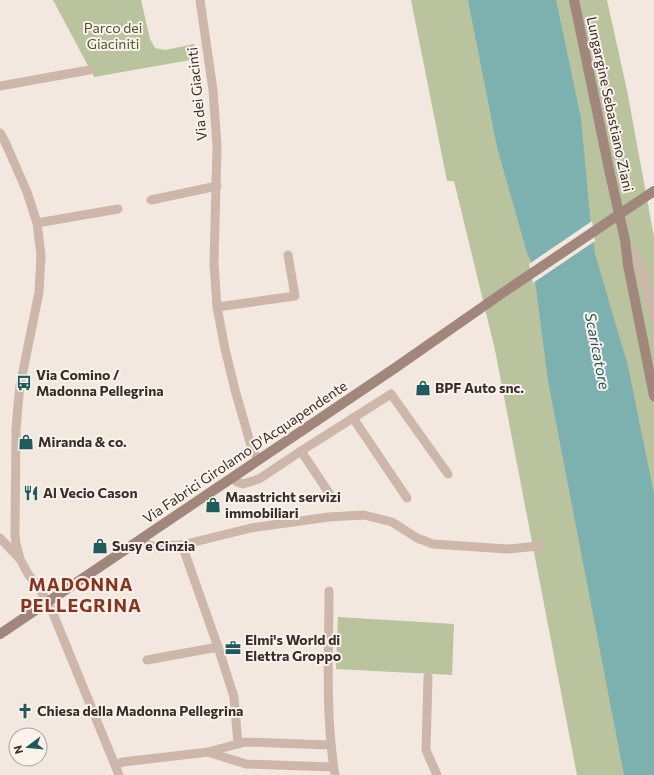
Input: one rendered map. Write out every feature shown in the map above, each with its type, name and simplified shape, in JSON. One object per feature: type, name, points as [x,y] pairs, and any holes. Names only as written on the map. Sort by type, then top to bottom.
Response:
[{"type":"main road","name":"Lungargine Sebastiano Ziani","points":[[574,0],[606,159],[625,240],[628,266],[654,396]]},
{"type":"main road","name":"Via Fabrici Girolamo D'Acquapendente","points":[[0,634],[654,191]]},
{"type":"street","name":"Via dei Giacinti","points":[[200,0],[212,90],[217,146],[214,264],[217,307],[235,390],[252,449],[258,459]]},
{"type":"street","points":[[0,86],[89,70]]},
{"type":"street","points":[[0,133],[27,192],[37,223],[42,255],[39,292],[20,386],[18,406],[16,429],[16,544],[20,559],[28,574],[47,602],[119,775]]},
{"type":"street","points":[[151,200],[216,186]]},
{"type":"street","points":[[37,223],[118,209]]},
{"type":"street","points":[[625,240],[640,263],[654,317]]},
{"type":"street","points":[[217,307],[295,296],[288,255]]},
{"type":"street","points":[[233,477],[237,482],[243,484],[259,479],[391,394],[448,474]]},
{"type":"street","points":[[353,418],[407,498]]},
{"type":"street","points":[[301,451],[329,493]]},
{"type":"street","points":[[142,538],[151,546],[182,545],[251,528],[329,517],[364,515],[392,522],[417,538],[433,544],[507,549],[539,546]]},
{"type":"street","points":[[0,538],[20,559]]},
{"type":"street","points":[[182,545],[234,697],[238,744]]},
{"type":"street","points":[[208,752],[246,764],[334,771],[330,745],[329,711],[329,591]]},
{"type":"street","points":[[147,660],[218,647]]},
{"type":"street","points":[[428,677],[426,750],[437,775]]},
{"type":"street","points":[[115,765],[123,762],[208,752],[245,742],[330,745]]},
{"type":"green space","name":"Parco dei Giaciniti","points":[[53,0],[141,0],[150,39],[155,48],[165,50],[194,44],[196,59],[94,77]]},
{"type":"green space","points":[[411,0],[607,0],[627,90],[654,237],[654,775],[577,775],[495,350],[454,181],[447,181]]},
{"type":"green space","points":[[338,617],[454,624],[452,675],[336,669]]},
{"type":"water","name":"Scaricatore","points":[[468,0],[556,0],[581,118],[595,254],[628,366],[654,494],[654,775],[624,775],[548,381],[531,261],[527,253],[497,147]]},
{"type":"pier","points":[[592,221],[595,241],[533,283],[529,264]]},
{"type":"place","name":"Via Comino / Madonna Pellegrina","points":[[24,383]]},
{"type":"place","name":"BPF Auto snc.","points":[[423,388]]},
{"type":"place","name":"Miranda & co.","points":[[26,442]]},
{"type":"place","name":"Al Vecio Cason","points":[[31,493]]},
{"type":"place","name":"Maastricht servizi immobiliari","points":[[213,505]]},
{"type":"place","name":"Susy e Cinzia","points":[[100,546]]},
{"type":"place","name":"Elmi's World di Elettra Groppo","points":[[233,648]]},
{"type":"place","name":"Chiesa della Madonna Pellegrina","points":[[25,711]]},
{"type":"district","name":"MADONNA PELLEGRINA","points":[[81,595]]}]
